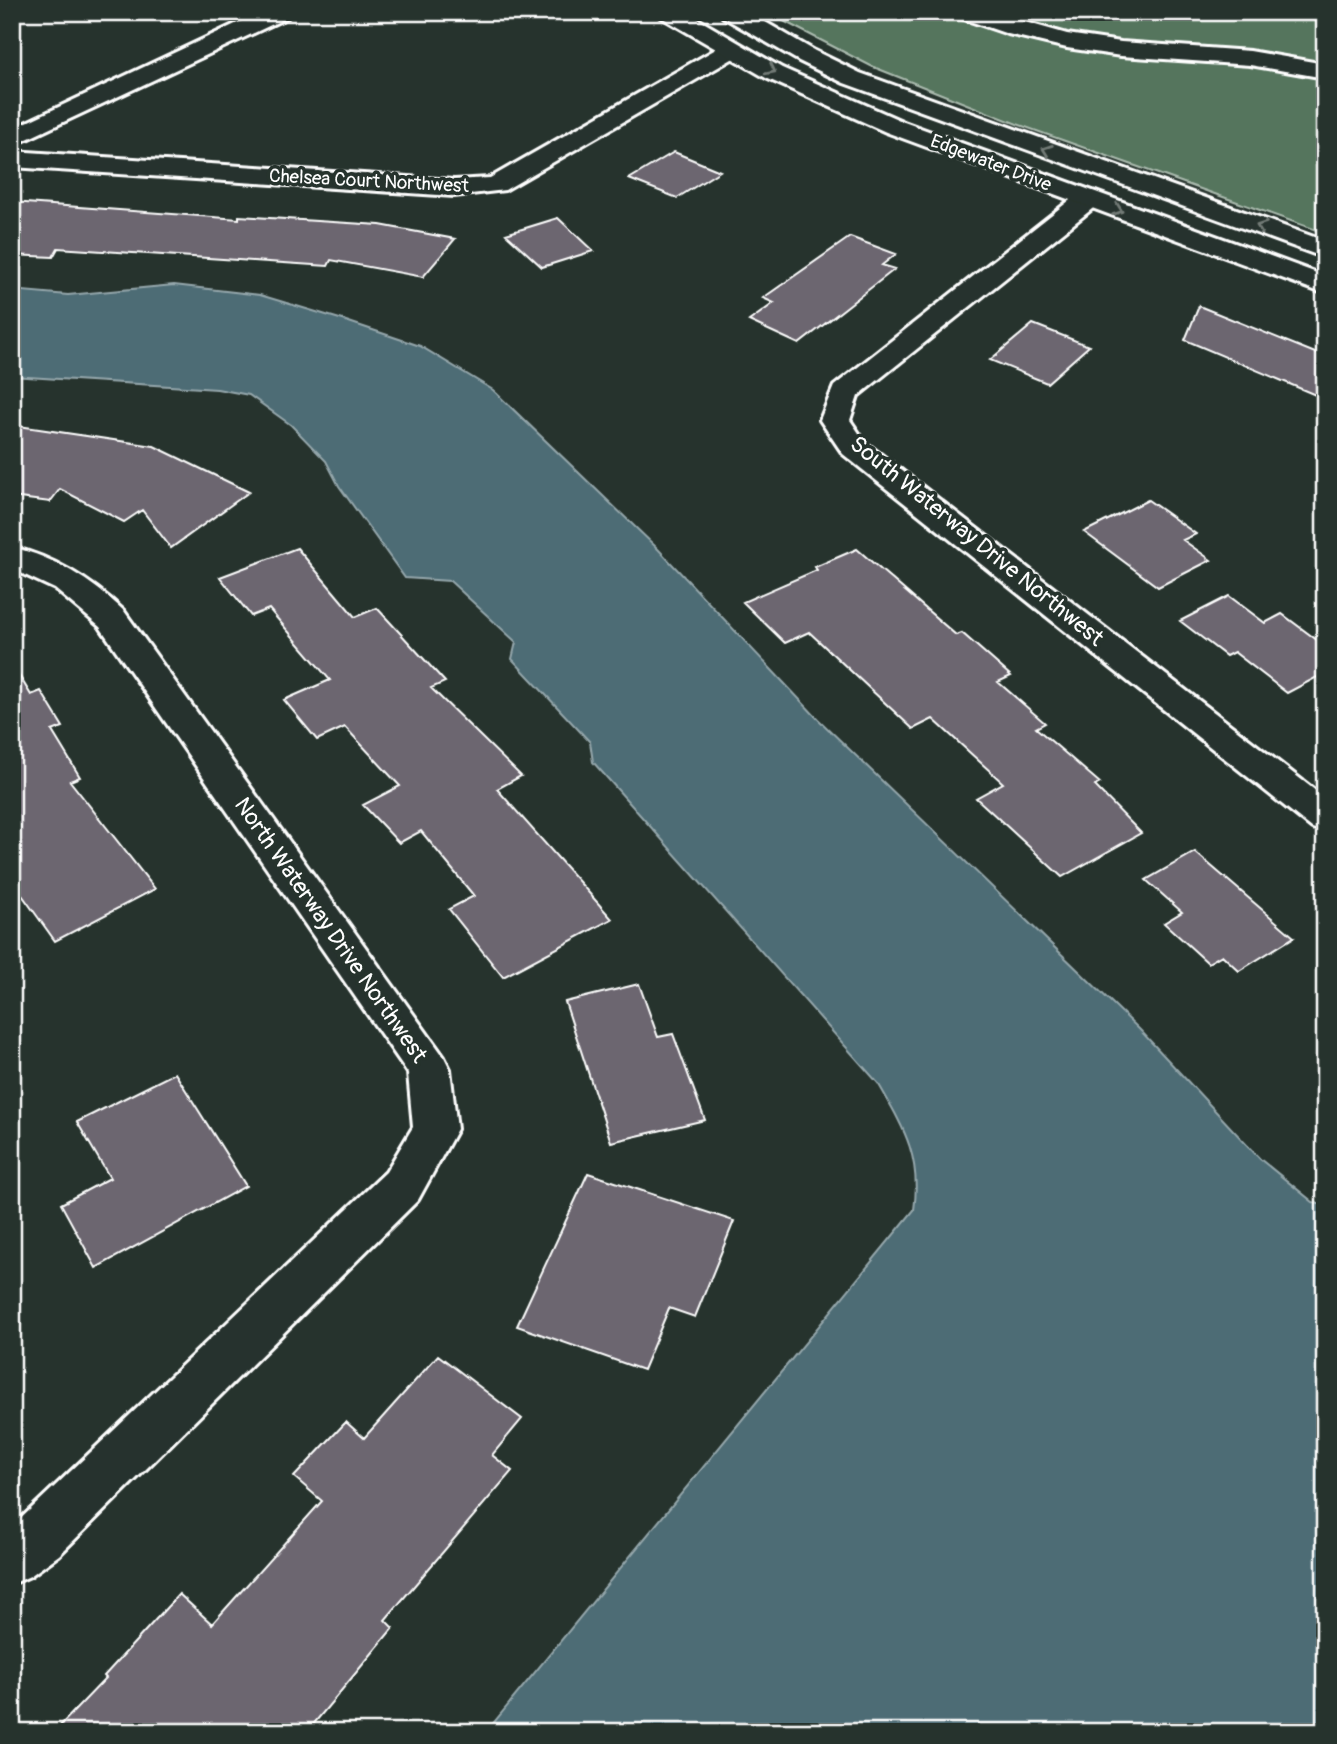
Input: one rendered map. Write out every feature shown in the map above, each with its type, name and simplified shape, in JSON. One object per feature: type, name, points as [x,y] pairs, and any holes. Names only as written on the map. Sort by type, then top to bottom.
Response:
[{"type":"street","points":[[12,139],[280,12]]},
{"type":"street","name":"Edgewater Drive","points":[[669,12],[774,73],[895,127],[1325,286]]},
{"type":"street","name":"Edgewater Drive","points":[[731,12],[807,56],[852,78],[1325,250]]},
{"type":"street","points":[[966,12],[1016,29],[1067,41],[1121,49],[1250,58],[1325,71]]},
{"type":"street","name":"Chelsea Court Northwest","points":[[12,159],[454,188],[496,185],[731,50]]},
{"type":"street","name":"South Waterway Drive Northwest","points":[[1088,199],[844,392],[835,419],[854,448],[1325,818]]},
{"type":"street","name":"North Waterway Drive Northwest","points":[[12,557],[50,570],[85,592],[111,619],[429,1069],[435,1129],[402,1186],[41,1537],[12,1558]]},
{"type":"green space","points":[[766,12],[1325,12],[1325,233],[1017,124],[871,66]]},
{"type":"water","points":[[174,285],[260,295],[343,320],[420,346],[493,390],[658,549],[818,719],[1140,1030],[1260,1159],[1313,1202],[1325,1206],[1325,1732],[486,1732],[914,1210],[916,1191],[913,1158],[902,1128],[878,1083],[593,762],[590,742],[512,659],[516,642],[450,581],[405,578],[339,486],[326,461],[291,425],[249,395],[217,389],[12,376],[12,290],[68,295]]},
{"type":"building","points":[[674,152],[720,171],[677,198],[629,179]]},
{"type":"building","points":[[12,202],[239,219],[239,216],[380,225],[455,239],[423,277],[331,260],[328,266],[58,248],[53,257],[12,255]]},
{"type":"building","points":[[558,218],[593,251],[542,267],[506,234]]},
{"type":"building","points":[[850,237],[896,254],[882,265],[895,269],[799,344],[749,321],[774,303],[763,298]]},
{"type":"building","points":[[1199,306],[1325,357],[1325,399],[1185,340]]},
{"type":"building","points":[[1033,324],[1089,346],[1047,383],[990,360]]},
{"type":"building","points":[[12,425],[154,446],[249,492],[171,548],[142,510],[124,522],[60,489],[50,502],[12,497]]},
{"type":"building","points":[[1148,500],[1196,534],[1183,540],[1211,560],[1158,587],[1084,532]]},
{"type":"building","points":[[297,548],[355,617],[377,608],[445,682],[431,688],[521,776],[497,789],[612,919],[503,977],[449,909],[474,896],[421,831],[399,843],[363,805],[400,786],[345,727],[317,740],[284,700],[330,680],[269,609],[251,616],[220,577]]},
{"type":"building","points":[[857,549],[956,635],[962,633],[1011,676],[998,682],[1045,723],[1036,728],[1100,783],[1095,786],[1141,833],[1062,877],[976,798],[1003,783],[933,719],[913,729],[809,632],[785,643],[743,602],[817,570],[815,567]]},
{"type":"building","points":[[1229,596],[1265,623],[1282,614],[1325,646],[1325,673],[1287,693],[1234,652],[1226,656],[1180,621]]},
{"type":"building","points":[[12,664],[31,695],[41,691],[63,727],[52,731],[80,777],[70,781],[155,889],[55,941],[12,881]]},
{"type":"building","points":[[1195,852],[1294,937],[1239,971],[1222,955],[1208,963],[1164,923],[1182,912],[1146,880]]},
{"type":"building","points":[[639,984],[658,1037],[673,1034],[705,1120],[611,1142],[565,1002]]},
{"type":"building","points":[[175,1073],[246,1186],[96,1268],[61,1204],[110,1178],[77,1122]]},
{"type":"building","points":[[588,1173],[734,1221],[695,1317],[669,1308],[643,1370],[517,1326]]},
{"type":"building","points":[[438,1355],[522,1419],[492,1455],[512,1471],[385,1620],[393,1628],[307,1732],[54,1732],[106,1678],[104,1676],[179,1594],[212,1624],[322,1501],[294,1477],[346,1422],[364,1438]]}]
